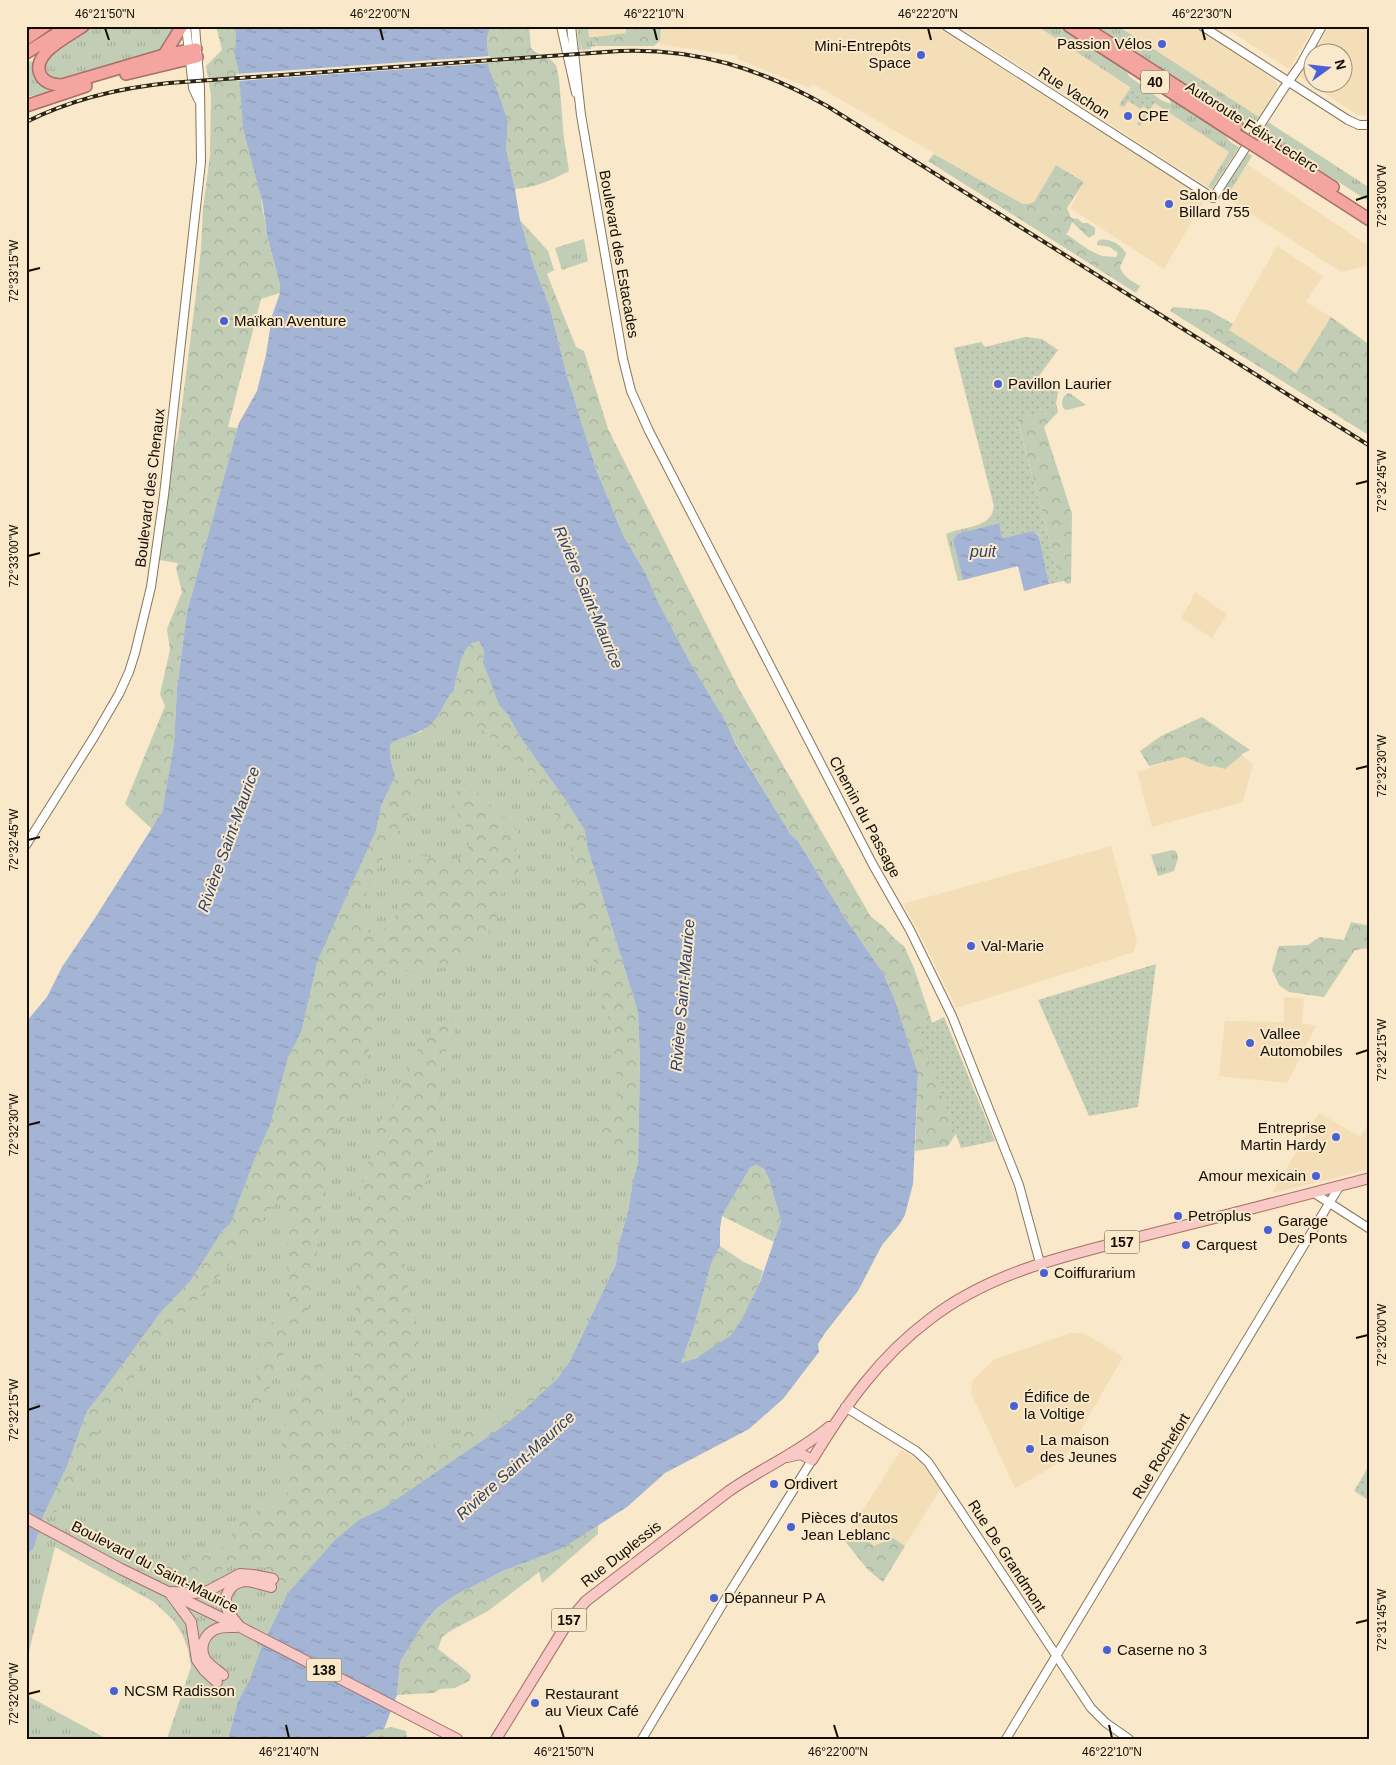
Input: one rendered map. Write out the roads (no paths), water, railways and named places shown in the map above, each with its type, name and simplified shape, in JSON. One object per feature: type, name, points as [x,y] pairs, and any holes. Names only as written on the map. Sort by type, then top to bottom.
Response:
[{"type":"highway","points":[[26,39],[45,26]]},
{"type":"highway","points":[[26,53],[69,26]]},
{"type":"highway","points":[[83,26],[55,45],[42,57],[39,62],[39,70],[42,78],[46,81],[62,85],[164,55],[193,53]]},
{"type":"highway","points":[[164,55],[184,26]]},
{"type":"highway","name":"Autoroute Félix-Leclerc","points":[[1069,26],[1370,211]]},
{"type":"highway","name":"Autoroute Félix-Leclerc","points":[[1083,26],[1244,135]]},
{"type":"highway","points":[[26,106],[193,53]]},
{"type":"highway","points":[[26,100],[60,94]]},
{"type":"highway","name":"Autoroute Félix-Leclerc","points":[[1257,143],[1370,220]]},
{"type":"main road","name":"157","points":[[812,1460],[845,1407],[883,1360],[930,1318],[974,1291],[1013,1273],[1040,1264],[1370,1178]]},
{"type":"main road","name":"Rue Duplessis","points":[[496,1739],[568,1622],[586,1601],[729,1491],[746,1479],[787,1457],[835,1422]]},
{"type":"main road","points":[[787,1457],[799,1454],[812,1460]]},
{"type":"main road","name":"Boulevard du Saint-Maurice","points":[[26,1518],[240,1627]]},
{"type":"main road","points":[[169,1592],[194,1593],[208,1591],[240,1574],[253,1574],[272,1583],[245,1581],[237,1583],[230,1589],[226,1600],[227,1608],[240,1627]]},
{"type":"main road","points":[[169,1592],[191,1622],[197,1660],[204,1670],[220,1678],[202,1652],[203,1642],[209,1633],[216,1628],[240,1627]]},
{"type":"main road","name":"138","points":[[240,1627],[457,1739]]},
{"type":"street","name":"Boulevard des Chenaux","points":[[184,26],[193,53]]},
{"type":"street","name":"Boulevard des Chenaux","points":[[26,845],[90,744],[115,701],[130,670],[153,578],[199,186],[201,146],[199,103],[194,88],[194,26]]},
{"type":"street","name":"Boulevard des Estacades","points":[[561,26],[581,115]]},
{"type":"street","name":"Boulevard des Estacades","points":[[571,26],[581,115],[623,359],[633,397]]},
{"type":"street","name":"Rue Vachon","points":[[946,26],[1213,198],[1288,82]]},
{"type":"street","points":[[1202,26],[1354,124],[1360,126],[1370,125]]},
{"type":"street","points":[[1288,82],[1309,51],[1322,26]]},
{"type":"street","name":"Chemin du Passage","points":[[633,397],[873,865],[905,921],[945,1001],[1019,1185],[1040,1264]]},
{"type":"street","name":"Rue Rochefort","points":[[1006,1739],[1339,1187]]},
{"type":"street","points":[[1314,1193],[1370,1228]]},
{"type":"street","name":"Rue De Grandmont","points":[[845,1407],[916,1451],[928,1462],[1092,1709],[1106,1723],[1129,1739]]},
{"type":"street","points":[[642,1739],[731,1590],[812,1460]]},
{"type":"water","name":"Rivière Saint-Maurice","points":[[235,26],[490,26],[487,39],[489,70],[508,121],[506,149],[520,220],[533,263],[550,308],[567,376],[596,469],[623,535],[646,574],[657,600],[690,662],[727,724],[736,745],[791,835],[798,841],[845,918],[883,973],[895,1000],[918,1073],[913,1184],[905,1215],[882,1245],[858,1291],[818,1344],[819,1352],[783,1399],[749,1429],[665,1473],[627,1507],[561,1549],[505,1570],[452,1597],[436,1609],[424,1623],[400,1662],[397,1695],[384,1729],[377,1730],[363,1739],[228,1739],[238,1701],[251,1677],[262,1646],[288,1593],[336,1539],[359,1520],[384,1508],[505,1425],[557,1379],[570,1361],[616,1264],[618,1246],[628,1212],[638,1163],[640,1060],[638,1012],[587,846],[585,831],[567,802],[520,737],[508,715],[499,705],[483,663],[484,651],[479,641],[472,643],[468,646],[462,657],[454,691],[448,697],[435,720],[422,730],[390,744],[390,757],[395,776],[381,806],[376,830],[317,962],[301,1032],[288,1057],[270,1125],[254,1160],[230,1224],[222,1231],[191,1280],[160,1313],[87,1411],[67,1466],[44,1514],[34,1548],[26,1556],[26,1022],[47,997],[62,967],[162,812],[174,744],[177,688],[187,612],[239,423],[257,391],[266,355],[272,316],[280,293],[280,285],[267,235],[263,205],[243,128],[239,72],[234,51],[236,45]],"holes":[[[756,1165],[764,1169],[769,1179],[781,1221],[760,1282],[741,1321],[730,1336],[696,1358],[681,1363],[695,1324],[711,1264],[720,1246],[722,1216],[750,1168]]]},
{"type":"water","name":"puit","points":[[999,523],[1002,538],[1033,531],[1039,536],[1049,584],[1024,591],[1018,566],[963,580],[953,540],[957,534]]},
{"type":"railway","points":[[26,122],[78,101],[114,91],[169,83],[620,51],[676,53],[702,57],[778,81],[827,106],[1370,446]]},
{"type":"place","name":"Passion Vélos","points":[[1162,44]]},
{"type":"place","name":"Mini-Entrepôts Space","points":[[921,55]]},
{"type":"place","name":"CPE","points":[[1128,116]]},
{"type":"place","name":"Salon de Billard 755","points":[[1169,204]]},
{"type":"place","name":"Maïkan Aventure","points":[[224,321]]},
{"type":"place","name":"Pavillon Laurier","points":[[998,384]]},
{"type":"place","name":"Val-Marie","points":[[971,946]]},
{"type":"place","name":"Vallee Automobiles","points":[[1250,1043]]},
{"type":"place","name":"Entreprise Martin Hardy","points":[[1336,1137]]},
{"type":"place","name":"Amour mexicain","points":[[1316,1176]]},
{"type":"place","name":"Petroplus","points":[[1178,1216]]},
{"type":"place","name":"Garage Des Ponts","points":[[1268,1230]]},
{"type":"place","name":"Carquest","points":[[1186,1245]]},
{"type":"place","name":"Coiffurarium","points":[[1044,1273]]},
{"type":"place","name":"Édifice de la Voltige","points":[[1014,1406]]},
{"type":"place","name":"La maison des Jeunes","points":[[1030,1449]]},
{"type":"place","name":"Ordivert","points":[[774,1484]]},
{"type":"place","name":"Pièces d'autos Jean Leblanc","points":[[791,1527]]},
{"type":"place","name":"Dépanneur P A","points":[[714,1598]]},
{"type":"place","name":"Caserne no 3","points":[[1107,1650]]},
{"type":"place","name":"NCSM Radisson","points":[[114,1691]]},
{"type":"place","name":"Restaurant au Vieux Café","points":[[535,1703]]}]
